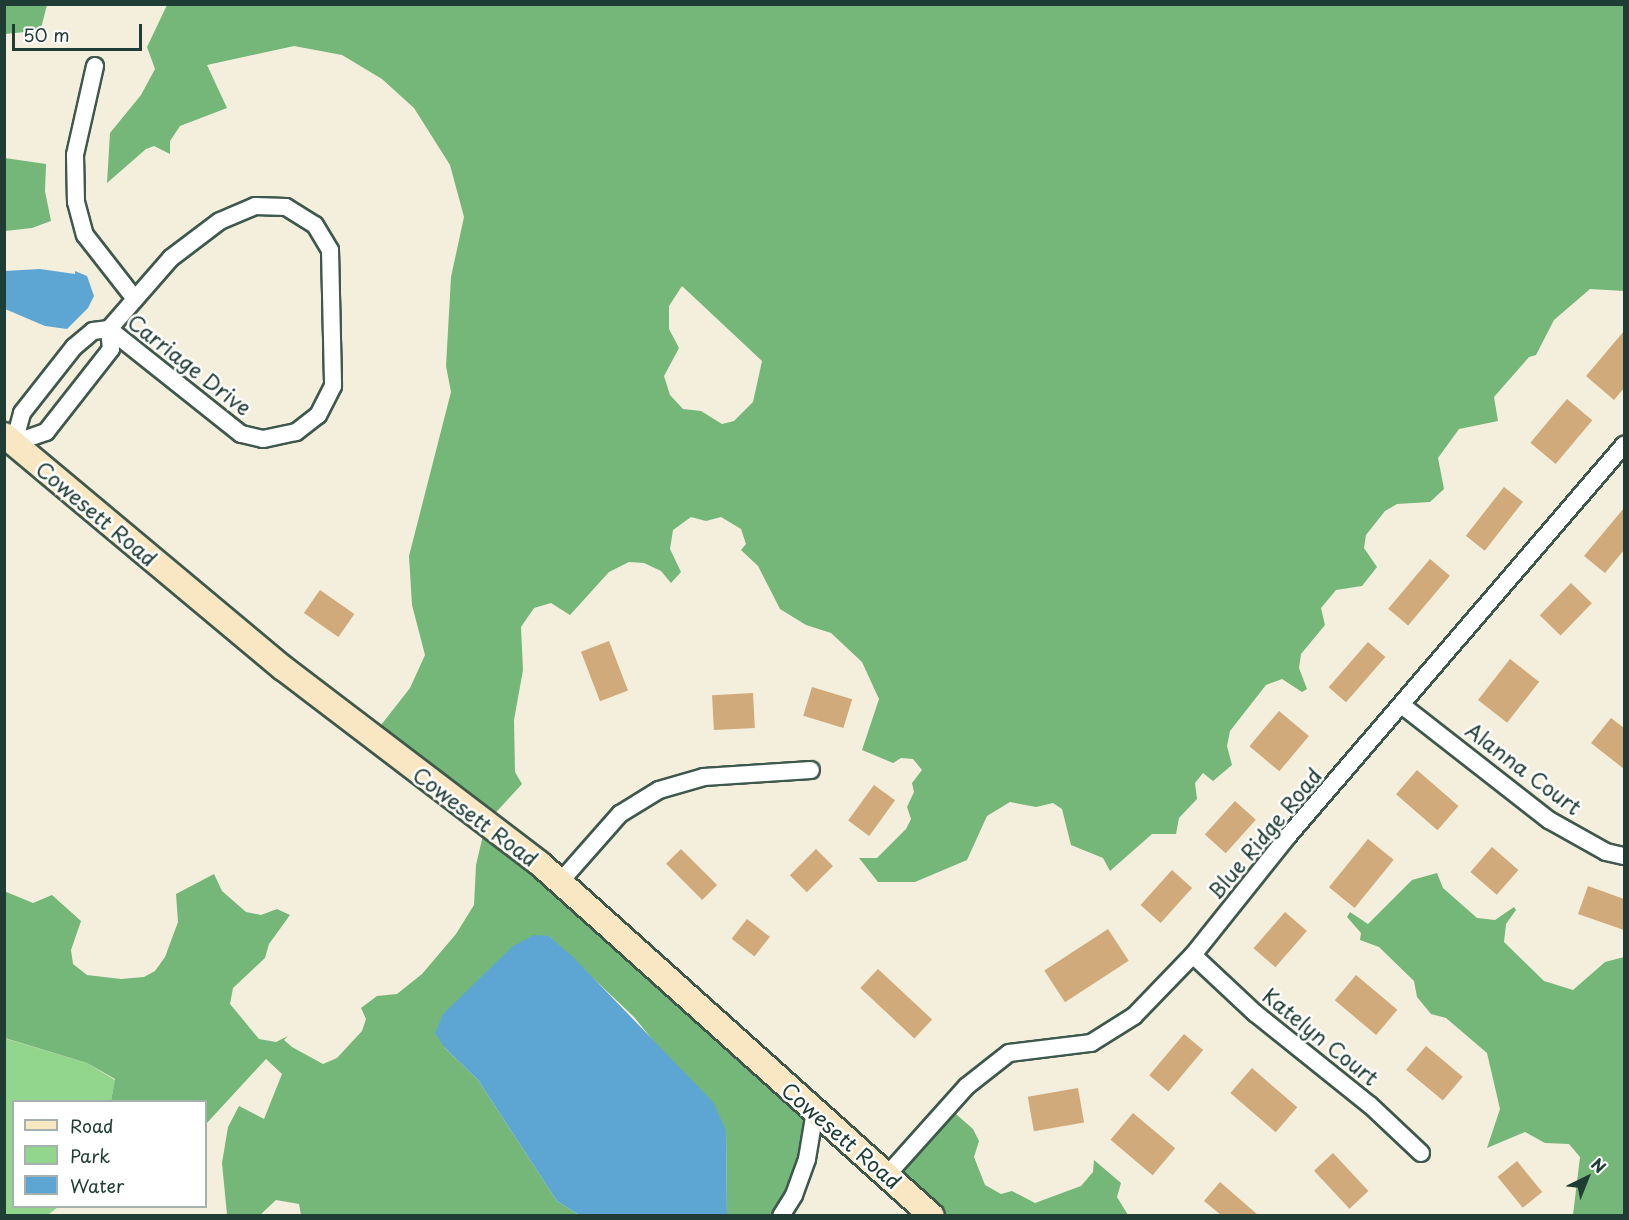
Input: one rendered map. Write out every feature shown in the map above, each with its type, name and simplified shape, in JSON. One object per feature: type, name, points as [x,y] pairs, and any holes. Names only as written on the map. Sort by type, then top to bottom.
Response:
[{"type":"main road","name":"Cowesett Road","points":[[9,439],[278,664],[560,882],[932,1215]]},
{"type":"street","points":[[95,66],[76,147],[76,202],[85,235],[135,299]]},
{"type":"street","name":"Carriage Drive","points":[[9,439],[22,413],[74,347],[93,331],[109,329],[171,258],[234,213],[266,205],[286,207],[301,214],[315,225],[330,250],[333,386],[325,405],[296,432],[263,439],[241,434],[109,329]]},
{"type":"street","name":"Carriage Drive","points":[[9,439],[46,432],[111,349],[109,329]]},
{"type":"street","name":"Blue Ridge Road","points":[[888,1174],[985,1069],[1009,1053],[1091,1043],[1134,1016],[1193,955],[1288,836],[1623,451]]},
{"type":"street","name":"Alanna Court","points":[[1403,706],[1549,820],[1606,852],[1624,856]]},
{"type":"street","points":[[560,882],[620,814],[659,790],[705,777],[811,770]]},
{"type":"street","name":"Katelyn Court","points":[[1193,955],[1255,1013],[1371,1105],[1421,1152]]},
{"type":"street","points":[[780,1215],[795,1195],[807,1159],[815,1111]]},
{"type":"green space","points":[[5,4],[47,5],[39,36],[25,32],[5,34]]},
{"type":"green space","points":[[167,5],[1624,5],[1624,291],[1590,289],[1554,320],[1536,355],[1529,357],[1494,397],[1498,421],[1459,429],[1438,458],[1444,489],[1430,502],[1397,504],[1385,511],[1366,535],[1364,548],[1377,567],[1362,586],[1336,590],[1321,608],[1325,625],[1301,654],[1299,668],[1307,689],[1302,692],[1282,679],[1266,685],[1230,731],[1227,746],[1232,765],[1213,781],[1203,773],[1195,783],[1197,799],[1179,818],[1176,834],[1152,834],[1110,871],[1103,858],[1071,845],[1062,809],[1053,803],[1036,807],[1010,802],[987,816],[967,860],[915,882],[878,882],[859,858],[877,858],[906,829],[911,819],[907,807],[914,792],[912,783],[922,770],[913,759],[901,758],[893,763],[862,750],[879,699],[862,662],[831,633],[806,625],[780,609],[758,566],[741,550],[746,544],[741,529],[721,517],[706,521],[691,517],[673,530],[670,549],[681,572],[671,583],[661,571],[644,563],[629,562],[609,572],[570,615],[551,603],[534,608],[521,627],[523,670],[514,720],[515,772],[522,784],[489,820],[816,1114],[780,1215],[727,1215],[726,1130],[634,1017],[549,936],[443,1014],[444,1047],[478,1080],[557,1201],[579,1215],[301,1215],[299,1204],[276,1200],[260,1215],[227,1215],[222,1163],[228,1127],[239,1106],[264,1119],[282,1074],[266,1059],[207,1123],[207,1100],[111,1100],[115,1079],[87,1063],[5,1038],[4,891],[33,903],[52,895],[81,921],[71,950],[73,964],[87,975],[121,979],[144,977],[155,971],[165,957],[178,922],[176,894],[214,874],[222,891],[246,912],[261,915],[277,909],[290,915],[269,944],[265,958],[233,988],[230,1004],[259,1039],[276,1042],[288,1036],[284,1040],[292,1047],[323,1064],[337,1058],[362,1031],[366,1019],[361,1008],[377,996],[397,994],[422,974],[456,934],[474,905],[476,865],[484,831],[374,734],[410,688],[425,655],[412,605],[409,556],[451,392],[446,366],[451,277],[464,217],[450,165],[414,108],[382,79],[342,55],[294,46],[207,65],[227,108],[180,126],[170,141],[170,154],[154,146],[146,149],[107,183],[110,133],[141,95],[155,69],[147,47]],"holes":[[[682,286],[762,361],[753,402],[734,421],[722,424],[701,411],[683,409],[670,395],[664,376],[679,348],[669,329],[669,306]]]},
{"type":"green space","points":[[5,158],[46,164],[45,191],[51,221],[32,228],[5,231]]},
{"type":"green space","points":[[1437,873],[1443,888],[1477,918],[1495,920],[1514,907],[1516,910],[1506,924],[1504,942],[1544,981],[1573,990],[1605,962],[1624,957],[1624,1215],[1573,1215],[1580,1157],[1569,1144],[1545,1143],[1525,1132],[1487,1148],[1500,1109],[1487,1053],[1446,1018],[1431,1014],[1417,997],[1414,981],[1379,947],[1360,940],[1361,933],[1347,917],[1350,912],[1368,924],[1412,880]]},
{"type":"green space","points":[[4,1038],[87,1063],[115,1080],[111,1100],[12,1100],[12,1208],[57,1208],[48,1215],[5,1215]]},
{"type":"green space","points":[[948,1107],[973,1129],[979,1141],[974,1157],[985,1185],[1001,1194],[1012,1191],[1035,1203],[1081,1186],[1093,1172],[1094,1160],[1121,1183],[1117,1197],[1128,1215],[938,1215],[893,1178]]},
{"type":"water","points":[[40,269],[75,274],[75,271],[87,276],[94,296],[88,308],[67,329],[45,326],[5,309],[5,271]]},
{"type":"water","points":[[534,935],[549,936],[574,958],[713,1102],[726,1130],[727,1215],[579,1215],[557,1201],[478,1080],[444,1047],[435,1033],[443,1014],[513,946]]},
{"type":"building","points":[[1624,331],[1624,388],[1614,400],[1586,376]]},
{"type":"building","points":[[1567,399],[1592,420],[1556,464],[1530,443]]},
{"type":"building","points":[[1504,487],[1523,502],[1485,551],[1466,536]]},
{"type":"building","points":[[1624,508],[1624,550],[1605,573],[1584,556]]},
{"type":"building","points":[[1430,559],[1450,576],[1408,626],[1388,609]]},
{"type":"building","points":[[1571,583],[1592,603],[1561,636],[1540,615]]},
{"type":"building","points":[[320,590],[354,614],[338,637],[304,613]]},
{"type":"building","points":[[609,641],[628,690],[600,701],[581,652]]},
{"type":"building","points":[[1368,642],[1385,657],[1346,702],[1329,687]]},
{"type":"building","points":[[1510,659],[1539,682],[1507,723],[1478,700]]},
{"type":"building","points":[[812,687],[852,699],[843,728],[803,716]]},
{"type":"building","points":[[753,693],[755,728],[714,730],[712,695]]},
{"type":"building","points":[[1279,711],[1309,736],[1279,771],[1249,746]]},
{"type":"building","points":[[1611,718],[1624,728],[1624,769],[1591,743]]},
{"type":"building","points":[[1417,770],[1459,806],[1438,830],[1396,794]]},
{"type":"building","points":[[874,785],[895,800],[869,836],[848,821]]},
{"type":"building","points":[[1235,801],[1256,820],[1226,853],[1205,834]]},
{"type":"building","points":[[1368,839],[1394,860],[1355,908],[1329,887]]},
{"type":"building","points":[[1492,847],[1518,870],[1497,895],[1470,872]]},
{"type":"building","points":[[681,849],[717,885],[702,900],[666,864]]},
{"type":"building","points":[[816,849],[833,866],[807,892],[790,875]]},
{"type":"building","points":[[1172,870],[1192,888],[1161,923],[1141,905]]},
{"type":"building","points":[[1588,886],[1624,899],[1624,930],[1578,914]]},
{"type":"building","points":[[1285,912],[1307,931],[1275,967],[1254,948]]},
{"type":"building","points":[[747,919],[770,937],[754,957],[732,939]]},
{"type":"building","points":[[1108,929],[1129,961],[1065,1002],[1044,970]]},
{"type":"building","points":[[878,969],[932,1019],[914,1038],[860,988]]},
{"type":"building","points":[[1356,975],[1397,1010],[1376,1035],[1335,1000]]},
{"type":"building","points":[[1184,1034],[1203,1050],[1168,1091],[1149,1075]]},
{"type":"building","points":[[1426,1046],[1463,1077],[1443,1101],[1406,1070]]},
{"type":"building","points":[[1252,1068],[1297,1107],[1276,1132],[1230,1093]]},
{"type":"building","points":[[1078,1088],[1084,1122],[1034,1131],[1028,1097]]},
{"type":"building","points":[[1133,1113],[1175,1148],[1153,1175],[1111,1140]]},
{"type":"building","points":[[1333,1153],[1368,1191],[1349,1209],[1314,1171]]},
{"type":"building","points":[[1517,1161],[1542,1192],[1523,1208],[1498,1177]]},
{"type":"building","points":[[1220,1182],[1258,1215],[1221,1215],[1204,1201]]}]
